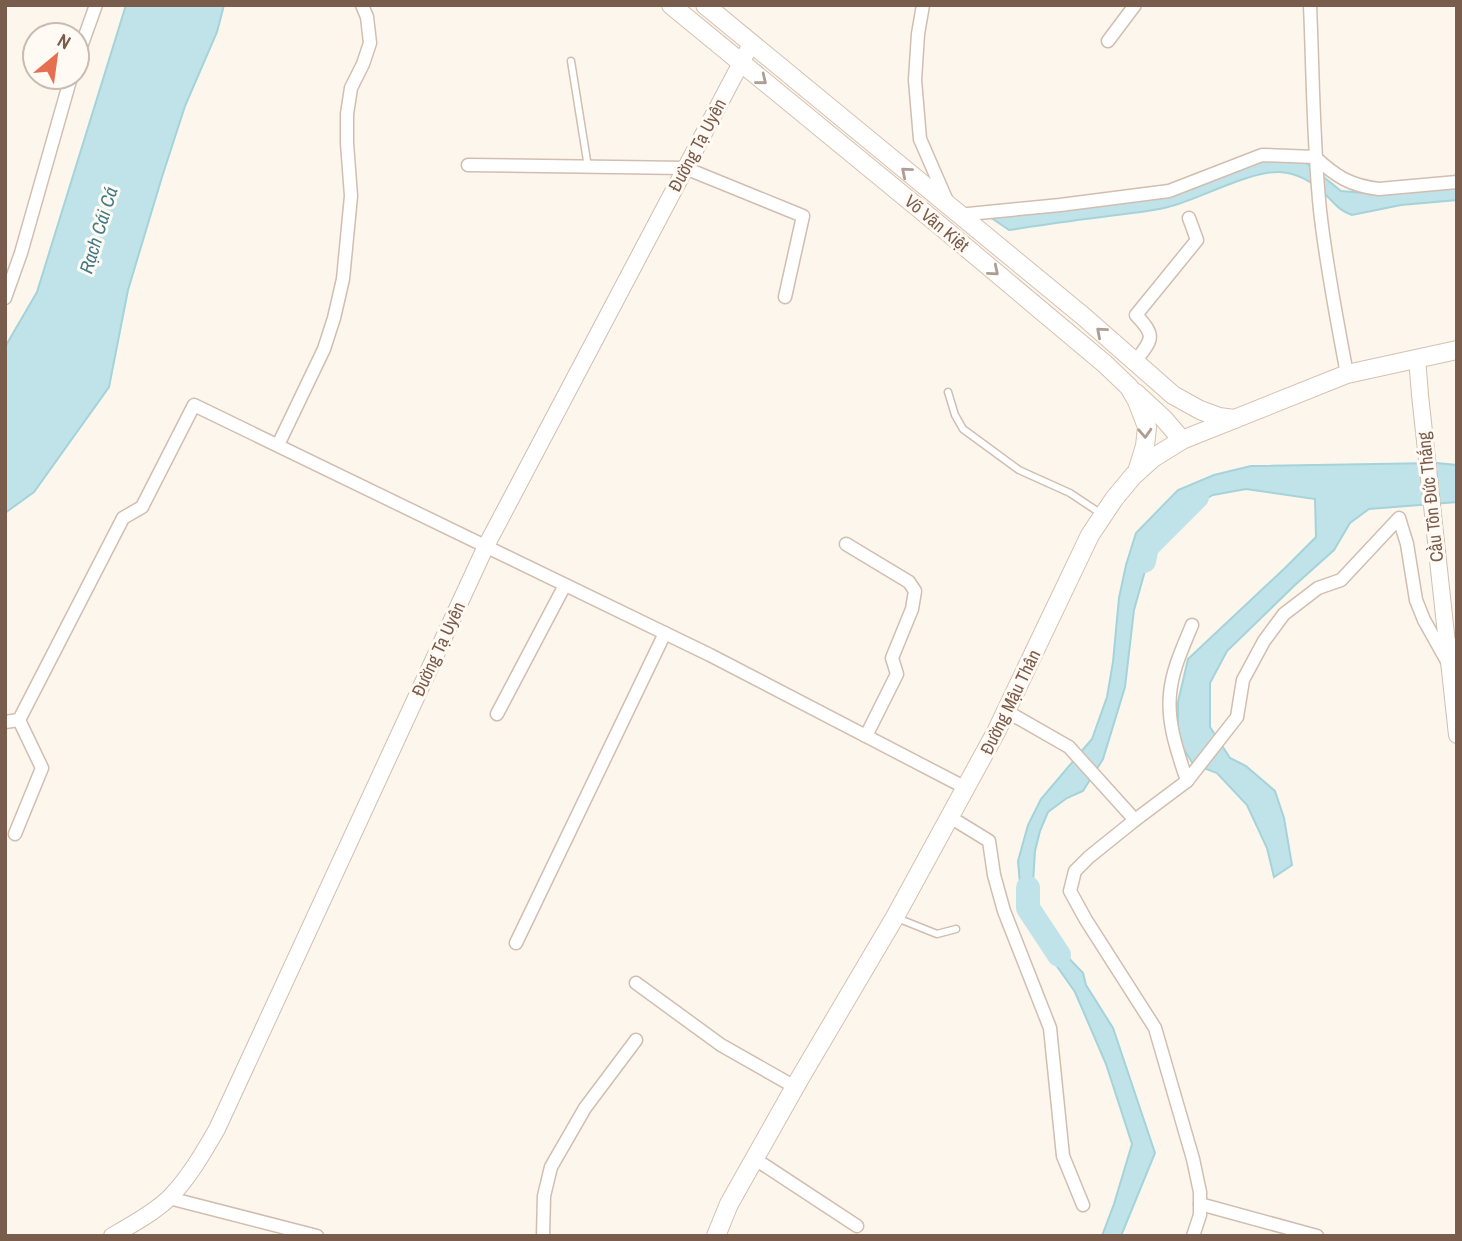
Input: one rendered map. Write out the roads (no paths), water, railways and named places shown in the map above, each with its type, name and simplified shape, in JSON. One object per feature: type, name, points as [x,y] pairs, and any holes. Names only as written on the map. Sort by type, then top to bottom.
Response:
[{"type":"main road","name":"Võ Văn Kiệt","points":[[671,5],[1068,332],[1129,387],[1147,428],[1137,473]]},
{"type":"main road","name":"Võ Văn Kiệt","points":[[705,5],[1179,398],[1219,417],[1238,419]]},
{"type":"main road","name":"Đường Mậu Thân","points":[[716,1236],[729,1204],[895,917],[966,788],[1090,535],[1114,499],[1153,458],[1182,440],[1347,374],[1457,350]]},
{"type":"main road","points":[[1139,366],[1129,387],[1149,404],[1182,440]]},
{"type":"main road","points":[[1179,398],[1182,440]]},
{"type":"street","points":[[278,445],[324,349],[343,279],[351,196],[347,114],[351,88],[370,43],[362,5]]},
{"type":"street","points":[[923,5],[915,80],[920,139],[954,211],[1060,205],[1169,191],[1262,155],[1316,161],[1348,182],[1368,188],[1457,182]]},
{"type":"street","points":[[1108,41],[1135,5]]},
{"type":"street","points":[[1310,5],[1320,211],[1347,374]]},
{"type":"street","name":"Đường Tạ Uyên","points":[[118,1234],[169,1198],[197,1164],[217,1129],[486,546],[751,44]]},
{"type":"street","points":[[5,298],[21,253],[67,91]]},
{"type":"street","points":[[468,165],[685,168],[803,216],[785,298]]},
{"type":"street","points":[[1139,366],[1150,335],[1136,315],[1197,240],[1189,218]]},
{"type":"street","name":"Cầu Tôn Đức Thắng","points":[[1417,358],[1457,734]]},
{"type":"street","points":[[15,834],[42,768],[12,721],[124,517],[142,508],[194,405],[665,633],[966,788]]},
{"type":"street","points":[[1194,1236],[1200,1215],[1200,1192],[1155,1028],[1070,891],[1075,871],[1135,820],[1187,781],[1237,717],[1243,680],[1264,641],[1284,614],[1318,588],[1341,580],[1399,518],[1407,544],[1416,600],[1449,665]]},
{"type":"street","points":[[846,544],[909,582],[915,591],[912,609],[892,657],[897,674],[866,736]]},
{"type":"street","points":[[497,714],[565,585]]},
{"type":"street","points":[[1187,781],[1172,732],[1170,695],[1176,666],[1192,625]]},
{"type":"street","points":[[516,943],[665,633]]},
{"type":"street","points":[[1006,711],[1069,747],[1135,820]]},
{"type":"street","points":[[950,817],[989,841],[1004,911],[1050,1028],[1063,1156],[1083,1205]]},
{"type":"street","points":[[636,983],[721,1045],[795,1087]]},
{"type":"street","points":[[543,1236],[544,1196],[551,1167],[584,1108],[636,1040]]},
{"type":"street","points":[[755,1159],[857,1226]]},
{"type":"street","points":[[169,1198],[317,1236]]},
{"type":"street","points":[[1200,1204],[1317,1236]]},
{"type":"lane","points":[[571,61],[588,167]]},
{"type":"lane","points":[[948,392],[954,415],[963,429],[1019,470],[1070,493],[1103,516]]},
{"type":"lane","points":[[1449,665],[1457,640]]},
{"type":"lane","points":[[895,917],[937,934],[956,929]]},
{"type":"water","name":"Rạch Cái Cá","points":[[126,5],[224,5],[217,32],[185,106],[162,177],[128,290],[109,387],[34,492],[5,513],[5,347],[37,292]]},
{"type":"water","points":[[1261,161],[1305,162],[1341,191],[1376,194],[1457,187],[1457,200],[1401,205],[1352,215],[1306,180],[1294,174],[1280,172],[1254,176],[1161,209],[1009,230],[990,217],[1079,208]]},
{"type":"water","points":[[1436,463],[1457,465],[1457,502],[1369,509],[1350,523],[1334,550],[1227,651],[1210,683],[1210,727],[1230,758],[1246,766],[1275,791],[1284,818],[1292,865],[1274,877],[1267,848],[1247,805],[1217,773],[1193,764],[1178,740],[1178,702],[1188,659],[1316,537],[1315,499],[1246,489],[1213,495],[1163,527],[1150,553],[1134,610],[1125,687],[1103,759],[1083,791],[1067,798],[1048,812],[1035,851],[1033,915],[1042,930],[1083,973],[1086,985],[1113,1028],[1155,1153],[1121,1236],[1102,1236],[1132,1144],[1106,1064],[1075,992],[1023,918],[1018,861],[1028,825],[1041,799],[1092,739],[1107,697],[1119,598],[1136,533],[1178,490],[1214,475],[1251,466]]},
{"type":"waterway","points":[[1144,561],[1147,547],[1197,497]]},
{"type":"waterway","points":[[1028,888],[1028,908],[1059,955]]}]
